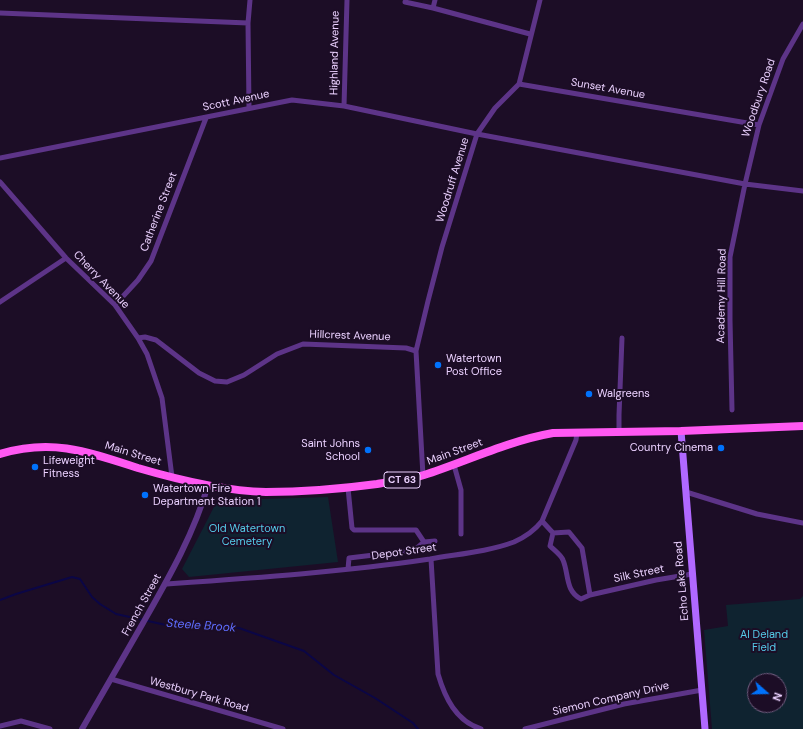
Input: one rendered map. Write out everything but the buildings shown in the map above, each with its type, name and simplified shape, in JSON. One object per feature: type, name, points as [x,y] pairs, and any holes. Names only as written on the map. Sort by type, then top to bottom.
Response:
[{"type":"main road","name":"Main Street","points":[[0,454],[28,448],[63,448],[85,451],[172,477],[208,485],[264,492],[348,488],[404,480],[423,476],[511,443],[539,435],[553,433],[681,431],[803,426]]},
{"type":"main road","name":"Echo Lake Road","points":[[681,431],[705,729]]},
{"type":"street","points":[[250,0],[248,23],[250,108]]},
{"type":"street","name":"Highland Avenue","points":[[344,106],[346,0]]},
{"type":"street","points":[[433,8],[435,0]]},
{"type":"street","points":[[477,134],[495,108],[519,84],[530,34],[540,0]]},
{"type":"street","points":[[405,2],[530,34]]},
{"type":"street","points":[[0,14],[248,23]]},
{"type":"street","name":"Woodbury Road","points":[[745,184],[759,125],[783,59],[803,24]]},
{"type":"street","name":"Sunset Avenue","points":[[519,84],[759,125]]},
{"type":"street","name":"Scott Avenue","points":[[0,158],[292,100],[344,106],[477,134]]},
{"type":"street","name":"Catherine Street","points":[[115,305],[138,280],[151,261],[206,118]]},
{"type":"street","name":"Woodruff Avenue","points":[[423,476],[416,352],[442,247],[477,134],[745,184],[803,191]]},
{"type":"street","name":"Cherry Avenue","points":[[0,182],[66,258],[115,305],[138,338],[147,354],[162,398],[172,477]]},
{"type":"street","name":"Academy Hill Road","points":[[732,410],[730,257],[745,184]]},
{"type":"street","points":[[0,302],[66,258]]},
{"type":"street","name":"Hillcrest Avenue","points":[[138,338],[145,337],[156,340],[199,373],[215,381],[227,382],[244,375],[277,354],[303,344],[406,348],[416,352]]},
{"type":"street","points":[[619,432],[618,415],[622,338]]},
{"type":"street","name":"Depot Street","points":[[165,584],[396,564],[496,548],[515,542],[536,528],[542,521],[576,440],[577,432]]},
{"type":"street","points":[[454,465],[461,490],[460,534]]},
{"type":"street","name":"French Street","points":[[82,729],[165,584],[193,528],[208,485]]},
{"type":"street","points":[[348,488],[352,528],[354,530],[416,530],[424,542]]},
{"type":"street","points":[[686,492],[756,514],[803,523]]},
{"type":"street","points":[[542,521],[553,533],[569,532],[582,548],[590,595]]},
{"type":"street","name":"Silk Street","points":[[553,533],[550,546],[563,558],[569,586],[574,596],[581,599],[590,595],[656,580],[692,574]]},
{"type":"street","points":[[348,569],[349,558],[407,551],[417,548],[424,542],[435,541]]},
{"type":"street","points":[[431,558],[438,674],[442,688],[449,704],[455,711],[475,727],[481,729]]},
{"type":"street","name":"Westbury Park Road","points":[[110,679],[283,729]]},
{"type":"street","name":"Siemon Company Drive","points":[[525,729],[624,704],[702,690]]},
{"type":"street","points":[[0,726],[21,721],[50,729]]},
{"type":"green space","name":"Old Watertown Cemetery","points":[[328,497],[338,562],[189,577],[182,569],[216,503],[229,500]]},
{"type":"green space","name":"Al Deland Field","points":[[803,596],[803,729],[712,729],[704,630],[728,626],[726,605],[800,599]]},
{"type":"waterway","name":"Steele Brook","points":[[0,600],[72,577],[80,579],[92,597],[116,614],[166,625],[227,626],[239,628],[304,651],[334,675],[375,698],[413,723],[418,729]]},
{"type":"place","name":"Watertown Post Office","points":[[438,365]]},
{"type":"place","name":"Walgreens","points":[[589,394]]},
{"type":"place","name":"Country Cinema","points":[[721,448]]},
{"type":"place","name":"Saint Johns School","points":[[368,450]]},
{"type":"place","name":"Lifeweight Fitness","points":[[35,467]]},
{"type":"place","name":"Watertown Fire Department Station 1","points":[[145,495]]}]
